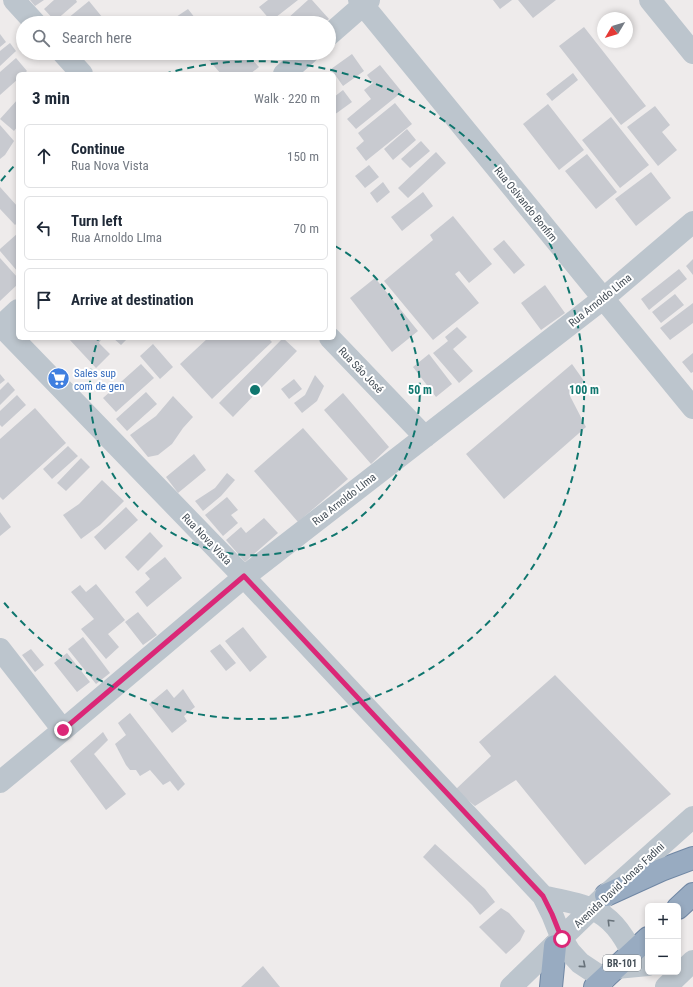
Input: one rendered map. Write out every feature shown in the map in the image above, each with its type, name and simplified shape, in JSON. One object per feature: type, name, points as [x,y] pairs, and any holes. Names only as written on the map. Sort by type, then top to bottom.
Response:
[{"type":"highway","points":[[600,902],[661,870],[693,858]]},
{"type":"highway","points":[[681,905],[693,894]]},
{"type":"highway","name":"BR-101","points":[[605,978],[640,959],[648,939]]},
{"type":"highway","points":[[551,987],[559,942]]},
{"type":"street","points":[[14,0],[29,16]]},
{"type":"street","points":[[650,0],[693,53]]},
{"type":"street","points":[[336,28],[364,2]]},
{"type":"street","name":"Rua Oslvando Bonfim","points":[[364,2],[693,408]]},
{"type":"street","points":[[69,60],[80,72]]},
{"type":"street","points":[[286,72],[300,60]]},
{"type":"street","name":"Rua Arnoldo LIma","points":[[0,782],[244,576],[604,298],[693,222]]},
{"type":"street","points":[[0,326],[16,312]]},
{"type":"street","name":"Rua Nova Vista","points":[[0,326],[244,576],[543,896],[552,914],[559,942],[580,963],[605,978]]},
{"type":"street","name":"Rua São José","points":[[332,340],[425,437]]},
{"type":"street","points":[[0,648],[63,730]]},
{"type":"street","name":"Avenida David Jonas Fadini","points":[[511,987],[600,902],[693,817]]},
{"type":"street","points":[[543,896],[600,902],[605,916],[640,959]]},
{"type":"street","points":[[681,963],[693,961]]},
{"type":"street","points":[[666,987],[693,961]]},
{"type":"building","points":[[30,0],[44,0],[35,6]]},
{"type":"building","points":[[54,0],[76,0],[77,2],[61,16],[50,16],[44,9]]},
{"type":"building","points":[[268,0],[298,0],[277,16],[267,16],[259,7]]},
{"type":"building","points":[[308,0],[312,0],[326,16],[290,16]]},
{"type":"building","points":[[493,0],[512,0],[500,9]]},
{"type":"building","points":[[518,0],[556,0],[533,18]]},
{"type":"building","points":[[89,1],[101,16],[71,16]]},
{"type":"building","points":[[188,9],[194,16],[178,16]]},
{"type":"building","points":[[584,27],[597,44],[597,48],[600,48],[646,106],[621,125],[559,46]]},
{"type":"building","points":[[0,34],[6,42],[0,47]]},
{"type":"building","points":[[10,43],[16,51],[0,66],[0,51]]},
{"type":"building","points":[[352,54],[364,71],[343,86],[336,76],[336,72],[333,72],[331,69]]},
{"type":"building","points":[[16,58],[16,60],[27,71],[16,72],[16,81],[0,95],[0,72]]},
{"type":"building","points":[[209,60],[252,60],[259,67],[253,72],[219,72]]},
{"type":"building","points":[[380,65],[402,92],[356,129],[347,119],[371,99],[364,90],[373,83],[367,75]]},
{"type":"building","points":[[573,73],[578,80],[552,101],[546,94]]},
{"type":"building","points":[[343,90],[352,102],[336,114],[336,95]]},
{"type":"building","points":[[16,101],[16,128],[14,131],[0,119]]},
{"type":"building","points":[[395,103],[412,124],[366,161],[356,148],[364,141],[358,133]]},
{"type":"building","points":[[548,104],[584,150],[559,170],[523,124]]},
{"type":"building","points":[[655,106],[670,125],[662,132],[677,150],[658,166],[627,127]]},
{"type":"building","points":[[611,117],[649,165],[620,188],[582,140]]},
{"type":"building","points":[[0,125],[14,141],[5,155],[0,159]]},
{"type":"building","points":[[407,129],[416,140],[393,160],[384,149]]},
{"type":"building","points":[[421,141],[430,151],[410,168],[401,159]]},
{"type":"building","points":[[436,152],[446,163],[408,198],[398,188]]},
{"type":"building","points":[[587,154],[617,192],[596,209],[565,171]]},
{"type":"building","points":[[369,165],[379,177],[365,188],[355,176]]},
{"type":"building","points":[[651,172],[671,198],[636,226],[615,199]]},
{"type":"building","points":[[383,182],[390,192],[377,203],[370,193]]},
{"type":"building","points":[[0,187],[16,205],[15,225],[0,209]]},
{"type":"building","points":[[423,192],[433,206],[402,231],[391,217]]},
{"type":"building","points":[[453,216],[492,264],[469,283],[459,271],[455,274],[479,303],[433,340],[384,281],[433,240],[430,235]]},
{"type":"building","points":[[16,235],[16,270],[0,251],[0,249]]},
{"type":"building","points":[[504,240],[525,265],[514,274],[493,249]]},
{"type":"building","points":[[0,258],[16,276],[16,286],[0,301]]},
{"type":"building","points":[[693,259],[693,275],[686,266]]},
{"type":"building","points":[[679,269],[687,279],[649,310],[641,299]]},
{"type":"building","points":[[375,278],[418,331],[392,352],[350,298]]},
{"type":"building","points":[[545,285],[565,313],[541,330],[521,303]]},
{"type":"building","points":[[675,294],[684,305],[661,323],[652,312]]},
{"type":"building","points":[[693,303],[693,323],[670,340],[660,328]]},
{"type":"building","points":[[457,327],[467,337],[453,349],[473,371],[459,383],[433,353],[448,341],[445,337]]},
{"type":"building","points":[[70,340],[101,340],[99,343],[110,354],[96,368]]},
{"type":"building","points":[[115,340],[126,340],[121,345]]},
{"type":"building","points":[[206,340],[270,340],[272,342],[212,399],[180,364]]},
{"type":"building","points":[[281,340],[285,340],[297,351],[233,417],[219,403]]},
{"type":"building","points":[[153,344],[173,367],[160,379],[140,356]]},
{"type":"building","points":[[693,353],[693,372],[691,373],[682,362]]},
{"type":"building","points":[[429,354],[452,384],[436,397],[413,367]]},
{"type":"building","points":[[141,364],[154,378],[116,412],[103,398]]},
{"type":"building","points":[[572,364],[584,381],[570,396],[586,427],[504,499],[466,454]]},
{"type":"building","points":[[0,374],[5,380],[0,384]]},
{"type":"building","points":[[315,375],[324,386],[317,401],[302,413],[294,403],[305,395]]},
{"type":"building","points":[[294,379],[302,389],[289,399],[281,389]]},
{"type":"building","points":[[8,382],[15,390],[0,405],[0,390]]},
{"type":"building","points":[[146,392],[157,404],[127,431],[116,419]]},
{"type":"building","points":[[343,393],[389,447],[371,464],[324,410]]},
{"type":"building","points":[[17,395],[26,405],[2,427],[0,425],[0,411]]},
{"type":"building","points":[[173,396],[193,417],[172,444],[158,455],[148,457],[130,435],[156,416]]},
{"type":"building","points":[[35,408],[66,443],[3,500],[0,497],[0,439]]},
{"type":"building","points":[[303,428],[348,479],[298,522],[254,471]]},
{"type":"building","points":[[68,446],[78,456],[52,479],[43,469]]},
{"type":"building","points":[[194,454],[206,470],[178,493],[166,477]]},
{"type":"building","points":[[81,458],[90,467],[66,491],[57,483]]},
{"type":"building","points":[[227,473],[235,480],[221,496],[203,511],[195,501],[215,488]]},
{"type":"building","points":[[102,480],[124,501],[100,525],[81,539],[63,515],[79,504]]},
{"type":"building","points":[[227,497],[238,510],[231,515],[238,523],[223,536],[205,515]]},
{"type":"building","points":[[126,507],[138,520],[105,550],[94,537]]},
{"type":"building","points":[[0,512],[11,527],[0,536]]},
{"type":"building","points":[[264,518],[278,533],[245,562],[226,540],[241,527],[246,533]]},
{"type":"building","points":[[150,532],[163,546],[138,571],[125,557]]},
{"type":"building","points":[[165,557],[182,578],[147,607],[135,592],[150,579],[145,573]]},
{"type":"building","points":[[96,584],[125,620],[108,634],[119,647],[106,659],[81,629],[94,619],[71,592],[80,585],[86,592]]},
{"type":"building","points":[[138,612],[157,635],[143,645],[125,622]]},
{"type":"building","points":[[243,627],[267,657],[250,672],[225,641]]},
{"type":"building","points":[[83,637],[110,673],[96,684],[68,649]]},
{"type":"building","points":[[220,644],[236,663],[226,671],[210,651]]},
{"type":"building","points":[[31,649],[44,665],[35,672],[22,655]]},
{"type":"building","points":[[67,653],[90,682],[77,692],[54,663]]},
{"type":"building","points":[[555,675],[671,794],[585,865],[516,780],[475,806],[455,790],[491,756],[479,742]]},
{"type":"building","points":[[167,689],[174,698],[183,689],[195,707],[184,716],[187,721],[172,733],[149,704]]},
{"type":"building","points":[[130,713],[185,784],[178,791],[170,781],[163,785],[150,770],[140,776],[136,770],[130,770],[126,765],[115,744],[126,735],[118,723]]},
{"type":"building","points":[[103,732],[108,740],[94,754],[126,794],[106,810],[70,761]]},
{"type":"building","points":[[435,844],[485,889],[495,902],[480,915],[472,905],[423,857]]},
{"type":"building","points":[[501,908],[509,913],[525,931],[520,941],[506,954],[479,927]]},
{"type":"building","points":[[263,966],[280,987],[241,987]]},
{"type":"place","name":"Sales sup com de gen","points":[[58,379]]},
{"type":"route","points":[[63,730],[244,576],[543,896],[562,939]]}]
